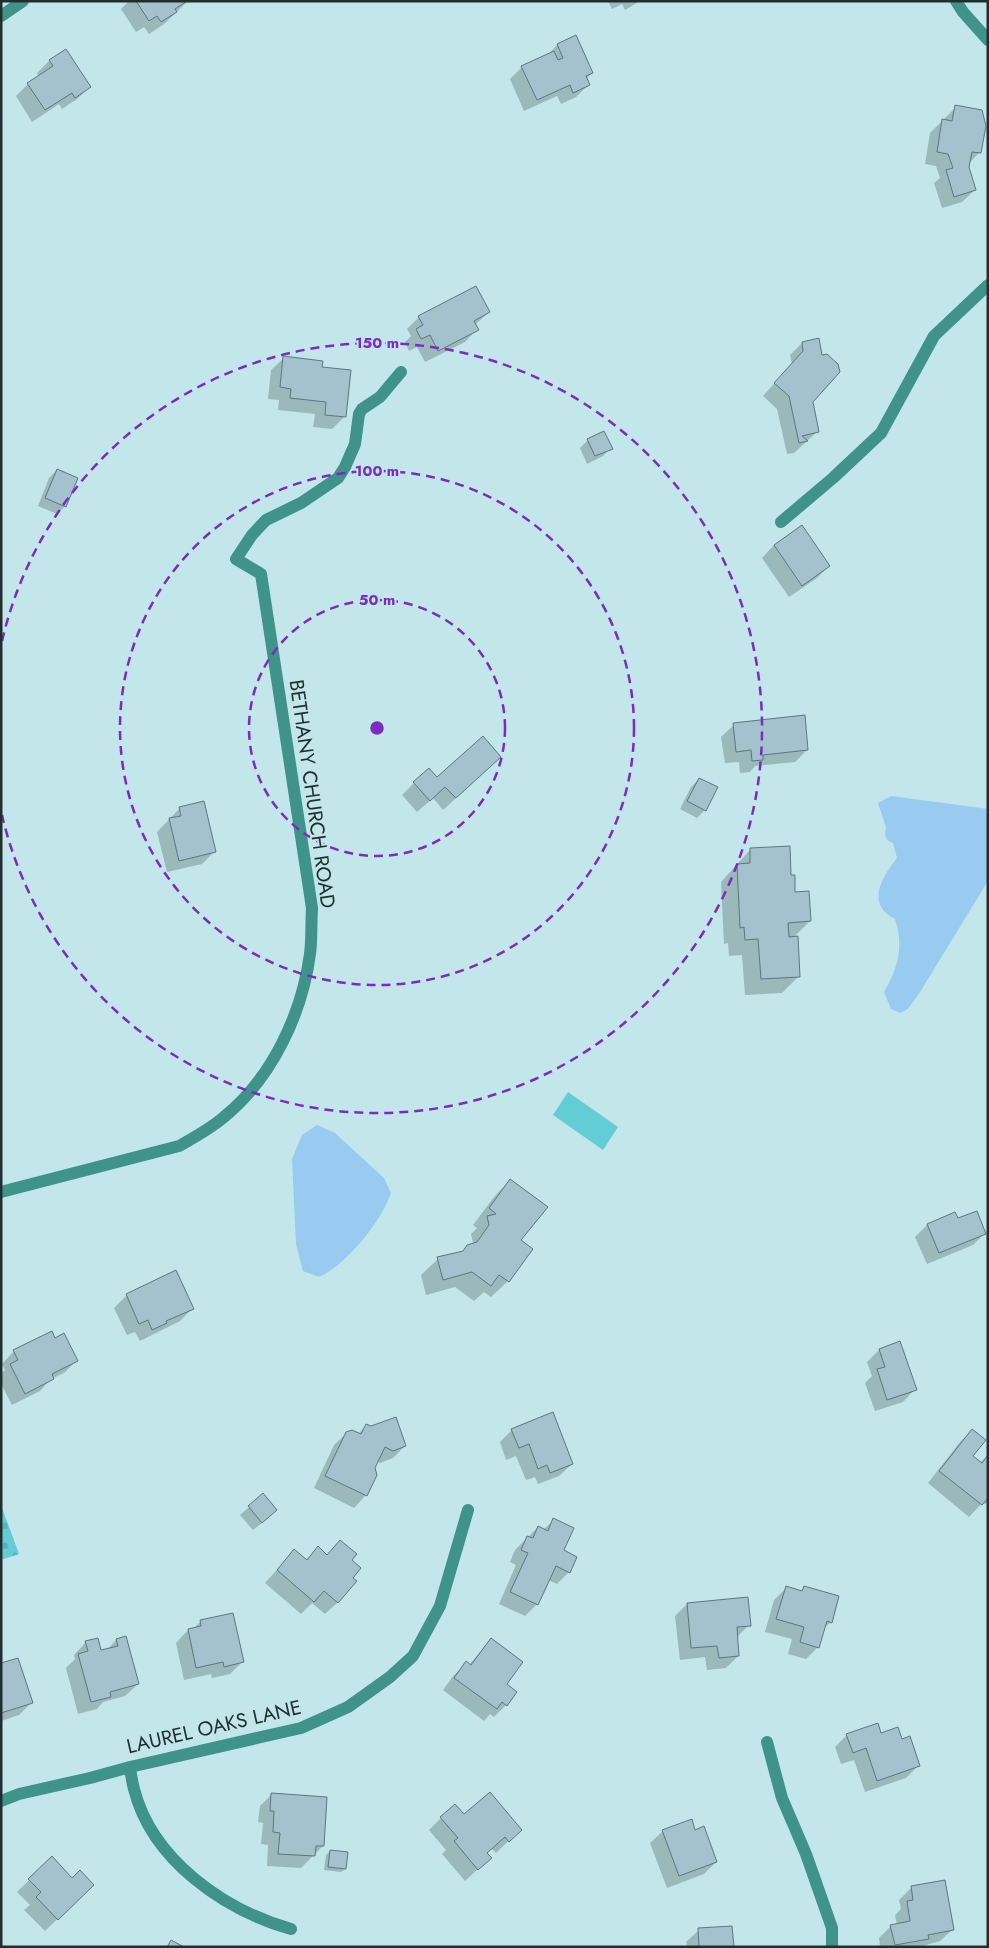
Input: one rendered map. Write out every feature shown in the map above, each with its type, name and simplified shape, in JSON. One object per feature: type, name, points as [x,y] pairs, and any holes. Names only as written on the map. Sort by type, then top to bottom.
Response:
[{"type":"street","points":[[1,16],[23,1]]},
{"type":"street","points":[[956,1],[963,12],[988,40]]},
{"type":"street","points":[[781,522],[833,478],[881,433],[934,336],[988,285]]},
{"type":"street","name":"BETHANY CHURCH ROAD","points":[[1,1192],[179,1146],[204,1133],[225,1117],[248,1093],[268,1068],[288,1032],[302,994],[310,954],[312,908],[261,574],[236,559],[252,534],[266,520],[301,503],[338,478],[355,444],[359,414],[362,409],[380,397],[401,372]]},
{"type":"street","name":"LAUREL OAKS LANE","points":[[1,1801],[19,1794],[90,1778],[130,1766],[302,1728],[326,1718],[370,1693],[413,1656],[440,1606],[468,1510]]},
{"type":"street","points":[[767,1742],[782,1798],[806,1854],[832,1928],[832,1947]]},
{"type":"street","points":[[130,1766],[134,1790],[143,1814],[156,1836],[190,1874],[209,1890],[231,1904],[270,1923],[291,1929]]},
{"type":"green space","points":[[568,1092],[618,1127],[603,1150],[553,1115]]},
{"type":"green space","points":[[1,1505],[19,1554],[1,1560]]},
{"type":"shaded area","points":[[891,796],[988,809],[988,881],[920,992],[908,1009],[900,1013],[891,1009],[884,992],[893,974],[898,957],[898,929],[895,919],[886,913],[878,898],[886,873],[897,858],[893,843],[887,840],[885,835],[886,827],[878,803]]},
{"type":"shaded area","points":[[317,1125],[335,1133],[384,1178],[391,1193],[379,1217],[362,1241],[341,1262],[319,1277],[303,1271],[296,1244],[292,1159],[302,1135]]},
{"type":"building","points":[[136,1],[187,1],[175,9],[177,12],[161,22],[157,16],[149,21]]},
{"type":"building","points":[[576,35],[593,73],[586,76],[590,85],[573,93],[570,85],[537,100],[521,66],[554,51],[558,60],[563,58],[557,44]]},
{"type":"building","points":[[66,49],[91,87],[75,98],[72,93],[45,110],[27,83],[53,66],[49,60]]},
{"type":"building","points":[[955,105],[982,110],[986,126],[981,153],[972,152],[969,167],[976,190],[954,197],[946,170],[953,168],[948,154],[937,152],[942,119],[952,121]]},
{"type":"building","points":[[476,286],[490,312],[474,321],[479,330],[438,351],[430,335],[421,339],[416,329],[423,325],[418,316]]},
{"type":"building","points":[[819,338],[822,355],[827,354],[838,364],[840,372],[813,402],[819,432],[802,436],[808,441],[799,443],[789,396],[774,383],[803,351],[802,342]]},
{"type":"building","points":[[283,356],[323,361],[322,367],[351,370],[346,417],[325,415],[326,402],[290,398],[291,389],[280,387]]},
{"type":"building","points":[[604,431],[613,449],[595,456],[587,439]]},
{"type":"building","points":[[57,469],[78,478],[66,507],[45,498]]},
{"type":"building","points":[[802,525],[830,566],[802,586],[774,545]]},
{"type":"building","points":[[805,715],[808,750],[763,755],[763,760],[752,761],[751,750],[736,752],[733,723]]},
{"type":"building","points":[[483,736],[501,757],[456,798],[445,787],[430,801],[413,782],[429,768],[437,777]]},
{"type":"building","points":[[699,778],[718,787],[706,811],[687,801]]},
{"type":"building","points":[[204,801],[216,852],[179,861],[169,818],[181,816],[179,807]]},
{"type":"building","points":[[790,846],[791,875],[795,875],[795,892],[809,891],[811,921],[788,923],[789,937],[798,936],[800,977],[761,979],[758,939],[745,940],[744,927],[740,928],[737,864],[750,863],[750,848]]},
{"type":"building","points":[[510,1179],[548,1207],[521,1240],[533,1249],[509,1282],[499,1275],[491,1286],[472,1272],[443,1280],[437,1257],[463,1251],[467,1245],[477,1242],[489,1225],[487,1216],[496,1214],[489,1208]]},
{"type":"building","points":[[977,1211],[986,1234],[939,1253],[927,1224],[955,1212],[958,1218]]},
{"type":"building","points":[[176,1270],[194,1309],[166,1321],[167,1323],[152,1330],[148,1320],[139,1324],[126,1294]]},
{"type":"building","points":[[52,1331],[55,1338],[64,1333],[78,1361],[52,1374],[54,1379],[25,1394],[10,1364],[18,1360],[13,1350]]},
{"type":"building","points":[[900,1341],[917,1390],[887,1400],[877,1369],[885,1367],[879,1349]]},
{"type":"building","points":[[553,1412],[573,1464],[550,1473],[547,1465],[538,1469],[529,1444],[519,1448],[511,1429]]},
{"type":"building","points":[[396,1417],[406,1446],[393,1451],[385,1447],[375,1468],[377,1475],[367,1496],[325,1476],[346,1432],[352,1430],[361,1434],[366,1424],[371,1426]]},
{"type":"building","points":[[972,1429],[986,1440],[973,1456],[982,1463],[988,1455],[988,1498],[982,1505],[939,1471]]},
{"type":"building","points":[[263,1493],[277,1510],[262,1523],[248,1506]]},
{"type":"building","points":[[553,1518],[574,1528],[564,1550],[577,1557],[570,1573],[556,1566],[538,1605],[510,1592],[528,1553],[521,1550],[527,1536],[533,1538],[538,1526],[548,1531]]},
{"type":"building","points":[[340,1540],[357,1554],[352,1560],[361,1568],[353,1578],[357,1581],[338,1603],[324,1591],[314,1602],[277,1570],[294,1549],[307,1560],[318,1546],[327,1555]]},
{"type":"building","points":[[786,1586],[802,1591],[804,1586],[839,1596],[832,1623],[827,1621],[819,1648],[800,1642],[804,1627],[776,1619]]},
{"type":"building","points":[[748,1597],[751,1626],[737,1627],[739,1656],[719,1658],[717,1646],[691,1648],[687,1603]]},
{"type":"building","points":[[233,1613],[244,1662],[224,1667],[223,1662],[196,1668],[188,1629],[201,1626],[200,1620]]},
{"type":"building","points":[[126,1636],[139,1684],[110,1692],[111,1697],[91,1702],[78,1654],[88,1651],[85,1641],[98,1638],[101,1650],[118,1646],[116,1639]]},
{"type":"building","points":[[491,1638],[523,1662],[507,1684],[517,1692],[507,1706],[502,1702],[497,1709],[454,1678],[466,1661],[471,1665]]},
{"type":"building","points":[[18,1658],[33,1703],[1,1713],[1,1663]]},
{"type":"building","points":[[878,1723],[881,1733],[898,1727],[902,1739],[910,1736],[920,1766],[877,1781],[866,1748],[853,1753],[846,1734]]},
{"type":"building","points":[[490,1792],[522,1830],[509,1842],[505,1837],[487,1853],[492,1858],[478,1870],[454,1841],[458,1838],[440,1817],[455,1804],[464,1814]]},
{"type":"building","points":[[271,1793],[327,1797],[324,1846],[316,1846],[315,1856],[278,1854],[280,1833],[273,1832],[274,1811],[270,1811]]},
{"type":"building","points":[[692,1819],[695,1830],[704,1826],[717,1862],[679,1876],[662,1830]]},
{"type":"building","points":[[330,1850],[348,1852],[346,1869],[328,1867]]},
{"type":"building","points":[[52,1856],[72,1878],[80,1870],[94,1885],[58,1920],[36,1897],[41,1892],[28,1879]]},
{"type":"building","points":[[945,1880],[954,1930],[928,1935],[929,1939],[895,1945],[890,1925],[910,1921],[907,1901],[913,1900],[911,1886]]},
{"type":"building","points":[[732,1926],[734,1947],[699,1947],[698,1928]]},
{"type":"building","points":[[171,1940],[184,1947],[167,1947]]}]
